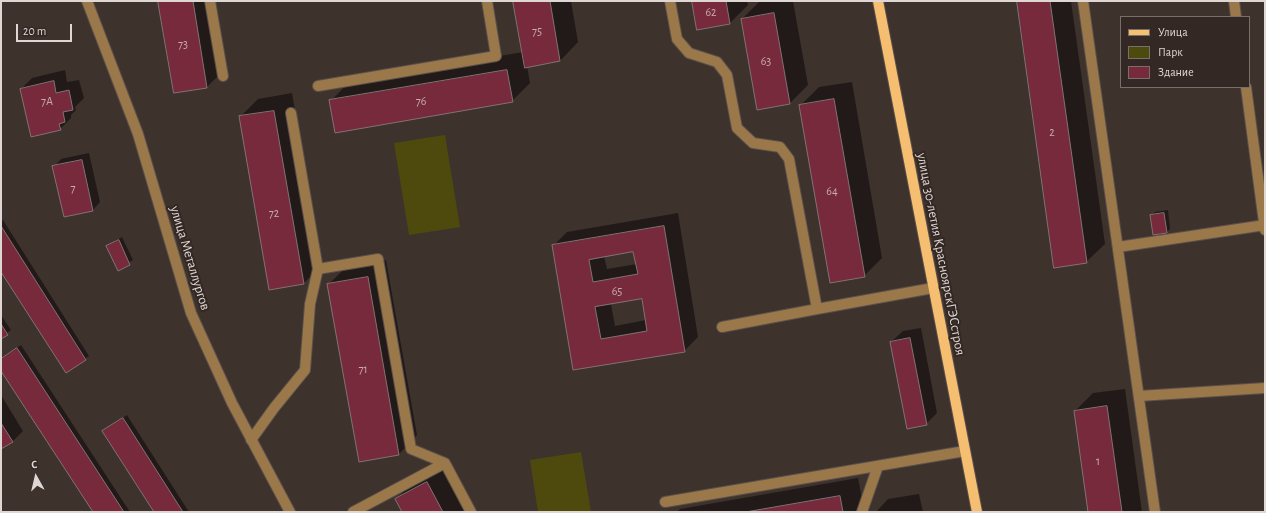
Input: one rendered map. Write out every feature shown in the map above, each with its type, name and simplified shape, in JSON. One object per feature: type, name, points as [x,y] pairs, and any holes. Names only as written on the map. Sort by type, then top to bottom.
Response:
[{"type":"main road","name":"улица 30-летия КрасноярскГЭСстроя","points":[[878,1],[977,512]]},
{"type":"street","name":"улица Металлургов","points":[[87,1],[138,134],[191,313],[232,403],[290,512]]},
{"type":"street","points":[[210,1],[223,76]]},
{"type":"street","points":[[318,86],[496,56],[487,1]]},
{"type":"street","points":[[670,1],[677,39],[689,53],[717,62],[727,75],[737,128],[753,143],[780,147],[789,159],[817,309]]},
{"type":"street","points":[[1083,1],[1155,512]]},
{"type":"street","points":[[1234,1],[1236,16]]},
{"type":"street","points":[[1118,247],[1265,227],[1246,88]]},
{"type":"street","points":[[251,440],[274,408],[305,370],[310,304],[318,269],[291,113]]},
{"type":"street","points":[[318,269],[378,259],[411,449],[445,463],[471,512]]},
{"type":"street","points":[[722,327],[933,288]]},
{"type":"street","points":[[1139,396],[1265,388]]},
{"type":"street","points":[[664,502],[965,451]]},
{"type":"street","points":[[353,512],[445,463]]},
{"type":"street","points":[[862,512],[878,466]]},
{"type":"green space","points":[[445,135],[460,227],[409,235],[394,143]]},
{"type":"green space","points":[[581,452],[591,512],[538,512],[530,460]]},
{"type":"building","points":[[158,1],[193,1],[207,88],[174,93]]},
{"type":"building","points":[[513,1],[550,1],[560,61],[525,68]]},
{"type":"building","points":[[692,1],[726,1],[730,24],[697,30]]},
{"type":"building","points":[[1017,1],[1050,1],[1087,263],[1054,268]]},
{"type":"building","points":[[774,13],[790,104],[757,110],[741,19]]},
{"type":"building","points":[[507,70],[513,102],[335,133],[329,100]]},
{"type":"building","points":[[54,81],[56,93],[69,90],[73,110],[63,112],[65,122],[59,124],[61,130],[31,137],[20,89]]},
{"type":"building","points":[[834,99],[865,277],[830,283],[799,105]]},
{"type":"building","points":[[274,111],[304,284],[269,290],[239,116]]},
{"type":"building","points":[[82,160],[93,211],[64,217],[52,166]]},
{"type":"building","points":[[1164,213],[1167,233],[1153,235],[1150,215]]},
{"type":"building","points":[[1,226],[86,360],[66,373],[1,272]]},
{"type":"building","points":[[664,226],[685,352],[573,370],[552,245]],"holes":[[[633,252],[638,274],[593,282],[589,260]],[[642,299],[647,331],[601,339],[595,307]]]},
{"type":"building","points":[[119,240],[130,265],[118,271],[106,246]]},
{"type":"building","points":[[368,277],[399,455],[359,462],[327,284]]},
{"type":"building","points":[[1,324],[8,335],[1,339]]},
{"type":"building","points":[[910,338],[927,425],[907,429],[890,342]]},
{"type":"building","points":[[17,348],[124,512],[93,512],[1,371],[1,359]]},
{"type":"building","points":[[1107,406],[1122,512],[1088,512],[1074,411]]},
{"type":"building","points":[[123,418],[183,512],[154,512],[102,431]]},
{"type":"building","points":[[1,423],[13,442],[1,449]]},
{"type":"building","points":[[427,482],[443,512],[402,512],[395,499]]},
{"type":"building","points":[[840,496],[843,512],[746,512]]}]
